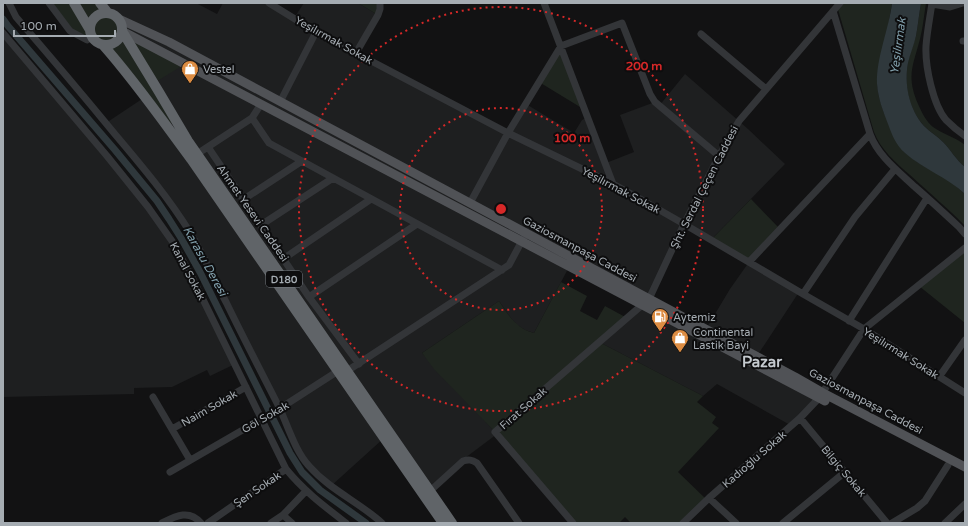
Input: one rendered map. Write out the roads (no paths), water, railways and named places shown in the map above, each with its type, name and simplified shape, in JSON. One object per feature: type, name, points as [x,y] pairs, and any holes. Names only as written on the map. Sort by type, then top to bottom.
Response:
[{"type":"highway","points":[[74,3],[97,42],[103,45],[115,42],[120,37],[122,25],[119,19]]},
{"type":"highway","name":"Gaziosmanpaşa Caddesi","points":[[100,3],[108,13],[119,19]]},
{"type":"highway","points":[[91,33],[91,22],[96,16],[102,13],[108,13]]},
{"type":"highway","name":"Ahmet Yesevi Caddesi","points":[[122,31],[160,92],[180,128],[443,523]]},
{"type":"highway","name":"Ahmet Yesevi Caddesi","points":[[103,45],[191,158],[452,523]]},
{"type":"main road","name":"Gaziosmanpaşa Caddesi","points":[[119,19],[169,42],[470,203],[524,238]]},
{"type":"main road","name":"Gaziosmanpaşa Caddesi","points":[[122,31],[646,302],[796,377],[821,396],[965,474]]},
{"type":"main road","name":"Gaziosmanpaşa Caddesi","points":[[821,396],[965,467]]},
{"type":"street","points":[[9,3],[16,17],[85,97],[166,197],[191,234],[280,409],[298,449],[309,466],[326,482],[344,496],[372,514],[382,523]]},
{"type":"street","points":[[49,3],[70,31],[87,40],[91,33]]},
{"type":"street","name":"Yeşilırmak Sokak","points":[[269,3],[316,32],[508,133],[613,184],[864,329],[965,393]]},
{"type":"street","points":[[356,53],[378,15],[380,3]]},
{"type":"street","points":[[544,3],[613,184]]},
{"type":"street","name":"Şht. Serdal Çeçen Caddesi","points":[[646,302],[684,224],[739,121],[840,3]]},
{"type":"street","points":[[963,3],[950,7],[932,4],[926,47],[927,64],[932,90],[938,106],[945,119],[965,136]]},
{"type":"street","points":[[833,11],[870,134],[878,150],[895,169],[959,226],[965,234]]},
{"type":"street","points":[[470,203],[508,133],[561,46],[622,23],[650,94],[655,102],[719,156]]},
{"type":"street","points":[[280,102],[316,32]]},
{"type":"street","name":"Kanal Sokak","points":[[3,33],[107,156],[161,224],[192,277],[286,469],[317,501],[346,523]]},
{"type":"street","points":[[701,34],[766,89]]},
{"type":"street","points":[[197,154],[252,118],[261,104]]},
{"type":"street","points":[[252,118],[269,143],[502,270]]},
{"type":"street","points":[[749,262],[870,134]]},
{"type":"street","points":[[208,147],[309,297],[358,364]]},
{"type":"street","points":[[244,199],[302,161]]},
{"type":"street","points":[[803,294],[855,217],[895,169]]},
{"type":"street","points":[[261,225],[333,178]]},
{"type":"street","points":[[848,321],[927,198]]},
{"type":"street","points":[[284,259],[371,199]]},
{"type":"street","points":[[309,297],[417,224]]},
{"type":"street","name":"Göl Sokak","points":[[170,472],[343,371],[358,364],[502,270],[509,265],[524,238]]},
{"type":"street","name":"Kadıoğlu Sokak","points":[[683,523],[709,498],[800,418],[821,396],[864,329],[965,248]]},
{"type":"street","name":"Fırat Sokak","points":[[573,523],[495,432],[646,302]]},
{"type":"street","points":[[939,377],[965,340]]},
{"type":"street","name":"Naim Sokak","points":[[172,430],[246,387]]},
{"type":"street","points":[[153,397],[190,460]]},
{"type":"street","name":"Bilgiç Sokak","points":[[800,418],[887,523]]},
{"type":"street","points":[[430,491],[463,461],[472,460],[477,463],[519,523]]},
{"type":"street","points":[[892,523],[917,508],[925,501],[948,465]]},
{"type":"street","name":"Şen Sokak","points":[[208,523],[286,469]]},
{"type":"street","points":[[783,523],[845,472]]},
{"type":"street","points":[[271,523],[284,515],[306,491]]},
{"type":"street","points":[[709,498],[736,523]]},
{"type":"street","points":[[945,523],[965,504]]},
{"type":"street","points":[[162,523],[174,517],[187,514],[192,515],[201,523]]},
{"type":"street","points":[[284,515],[292,523]]},
{"type":"water","name":"Yeşilırmak","points":[[892,3],[921,3],[916,36],[907,71],[907,88],[911,104],[924,126],[943,142],[965,167],[965,194],[951,183],[912,159],[902,150],[893,136],[881,104],[877,84],[878,64]]},
{"type":"waterway","name":"Karasu Deresi","points":[[3,19],[115,150],[157,201],[169,219],[200,272],[290,453],[302,472],[320,490],[366,523]]},
{"type":"place","name":"Vestel","points":[[190,84]]},
{"type":"place","name":"Aytemiz","points":[[660,332]]},
{"type":"place","name":"Continental Lastik Bayi","points":[[680,353]]},
{"type":"district","name":"Pazar","points":[[762,362]]}]
